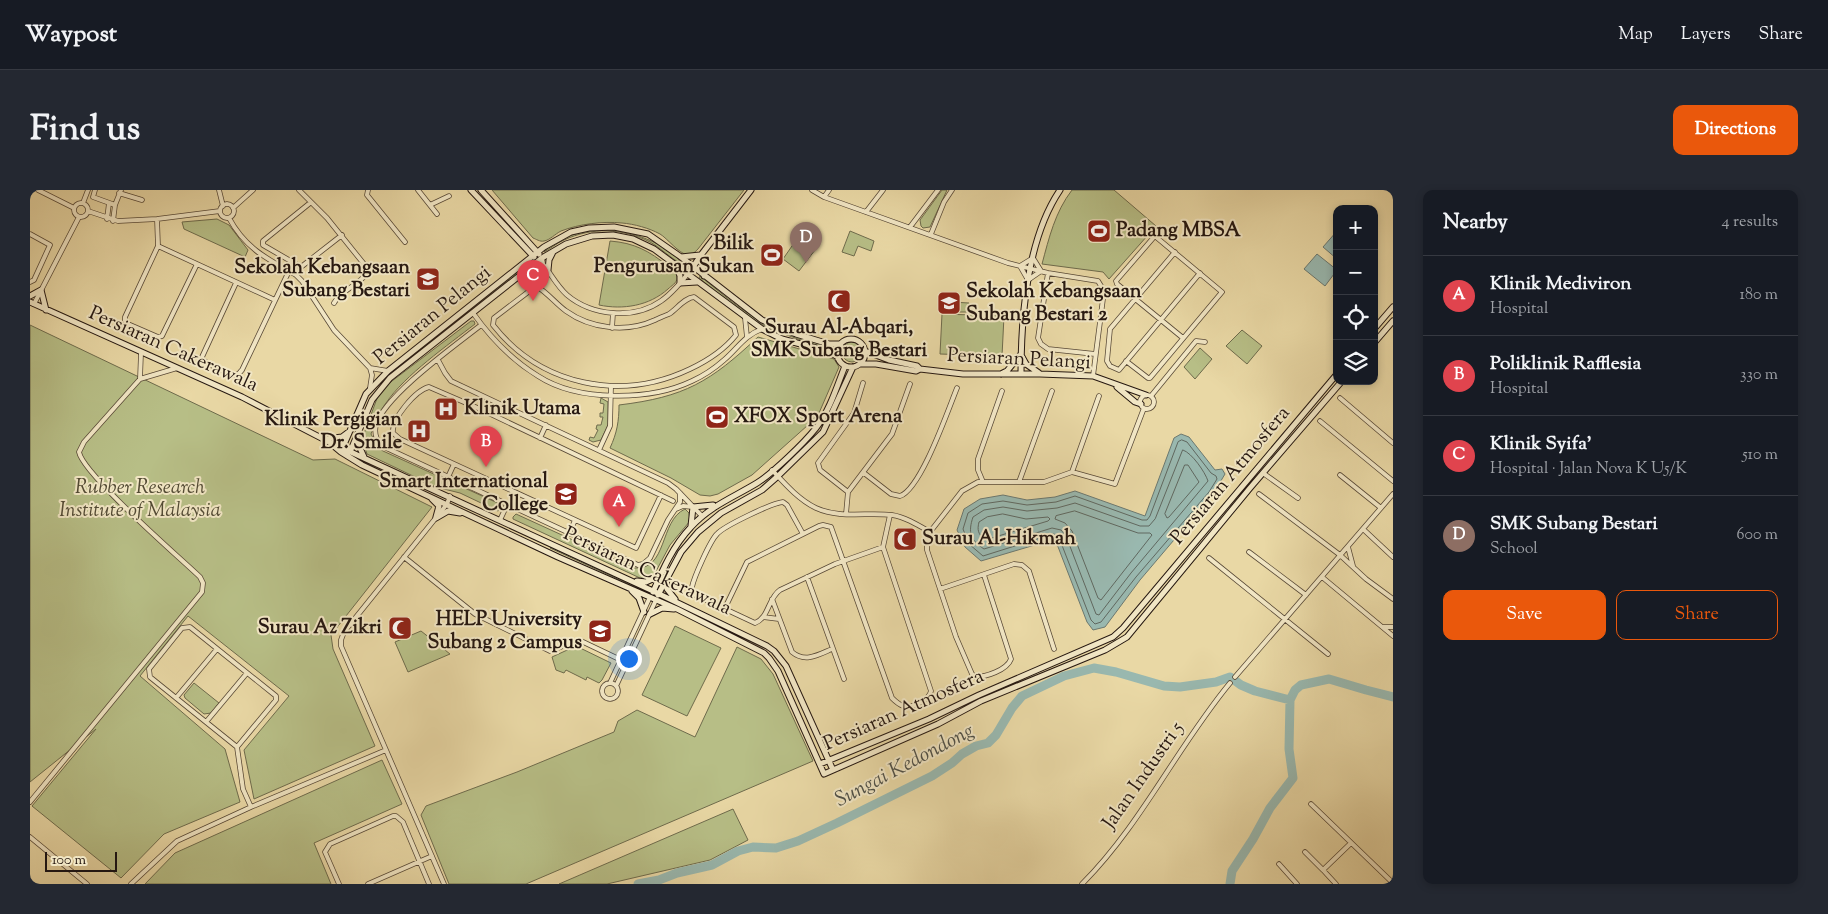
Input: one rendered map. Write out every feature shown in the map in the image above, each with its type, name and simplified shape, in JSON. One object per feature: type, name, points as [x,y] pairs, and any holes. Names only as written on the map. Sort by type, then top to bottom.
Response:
[{"type":"street","points":[[38,190],[44,191],[74,208]]},
{"type":"street","points":[[83,203],[88,190]]},
{"type":"street","points":[[95,190],[93,197],[116,205]]},
{"type":"street","points":[[219,190],[223,206],[220,211]]},
{"type":"street","points":[[232,208],[253,190]]},
{"type":"street","points":[[299,190],[342,235],[367,267],[368,271],[339,296],[334,304]]},
{"type":"street","points":[[368,190],[367,195],[405,242]]},
{"type":"street","points":[[418,190],[437,214]]},
{"type":"street","points":[[472,190],[535,254],[559,286],[576,302],[597,310],[613,313],[632,312],[663,300],[693,268],[751,190]]},
{"type":"street","points":[[481,190],[525,245],[525,262]]},
{"type":"street","points":[[812,190],[824,197],[1020,266],[1048,273],[1095,280],[1104,291],[1093,376]]},
{"type":"street","points":[[824,197],[829,190]]},
{"type":"street","points":[[866,212],[883,190]]},
{"type":"street","points":[[910,227],[938,190]]},
{"type":"street","points":[[931,234],[944,202],[952,190]]},
{"type":"street","points":[[1020,374],[1023,310],[1030,269],[1046,214],[1060,190]]},
{"type":"street","points":[[113,221],[120,192],[142,200]]},
{"type":"street","points":[[430,205],[449,196]]},
{"type":"street","points":[[83,203],[88,207],[88,212],[84,217],[79,216],[75,214],[74,208],[77,204],[83,203]]},
{"type":"street","points":[[107,218],[109,203]]},
{"type":"street","points":[[310,203],[263,241],[262,244],[301,267],[342,235]]},
{"type":"street","points":[[223,206],[227,205],[232,208]]},
{"type":"street","points":[[229,218],[233,214],[232,208]]},
{"type":"street","points":[[88,212],[113,221],[157,219],[220,211]]},
{"type":"street","points":[[220,211],[223,217],[229,218],[241,237],[252,249],[302,281],[334,330],[370,368],[372,375],[370,388]]},
{"type":"street","points":[[32,303],[41,290],[79,216]]},
{"type":"street","points":[[157,219],[158,246],[125,317],[125,321],[158,337],[162,336],[197,264]]},
{"type":"street","name":"Persiaran Pelangi","points":[[342,450],[362,400],[370,388],[388,370],[544,247],[571,232],[602,226],[648,234],[762,320],[796,334],[829,344],[841,344]]},
{"type":"street","points":[[30,234],[50,245],[34,280],[30,282]]},
{"type":"street","name":"Persiaran Pelangi","points":[[348,457],[372,400],[379,389],[390,378],[554,250],[578,239],[597,235],[613,235],[644,243],[762,329],[782,338],[830,352],[838,357]]},
{"type":"street","points":[[1126,360],[1148,378],[1185,338],[1222,292],[1154,237],[1116,281],[1117,284],[1160,320],[1185,338]]},
{"type":"street","points":[[525,245],[544,247]]},
{"type":"street","points":[[158,246],[275,300]]},
{"type":"street","points":[[548,270],[549,260],[554,250]]},
{"type":"street","points":[[1174,252],[1110,329],[1106,361],[1110,366],[1119,370],[1200,273]]},
{"type":"street","points":[[680,257],[701,255]]},
{"type":"street","points":[[701,255],[704,276]]},
{"type":"street","points":[[1020,266],[1033,258]]},
{"type":"street","points":[[1033,258],[1041,271]]},
{"type":"street","points":[[677,266],[680,283]]},
{"type":"street","points":[[1020,266],[1028,280]]},
{"type":"street","points":[[530,268],[548,270]]},
{"type":"street","points":[[236,283],[202,354],[203,360],[207,363],[234,375],[240,372],[288,271]]},
{"type":"street","points":[[1028,280],[1041,271]]},
{"type":"street","points":[[1048,273],[1038,338],[1040,344],[1048,349],[1095,354]]},
{"type":"street","points":[[680,283],[698,282]]},
{"type":"street","points":[[536,286],[575,317],[612,328],[652,322],[669,314],[688,299],[694,297],[734,327],[736,335],[717,354],[679,374],[658,382],[630,386],[612,386],[584,382],[544,368],[514,348],[493,325],[494,318],[536,286]]},
{"type":"street","points":[[30,296],[41,290]]},
{"type":"street","points":[[41,290],[46,310]]},
{"type":"street","name":"Persiaran Cakerawala","points":[[32,303],[242,397],[327,440],[342,450],[348,457],[362,465],[558,557],[677,609],[755,648],[769,658],[778,671],[820,764]]},
{"type":"street","points":[[1378,324],[1393,307]]},
{"type":"street","points":[[473,313],[481,325],[517,362],[539,377],[574,391],[612,396],[653,393],[693,381],[724,360],[747,337],[762,329]]},
{"type":"street","points":[[612,328],[613,313]]},
{"type":"street","points":[[745,318],[747,337]]},
{"type":"street","points":[[1377,340],[1393,321]]},
{"type":"street","points":[[481,325],[409,383],[389,405],[376,424],[375,432],[378,442],[382,446],[632,564],[643,564],[650,558],[668,520],[681,499],[680,493]]},
{"type":"street","points":[[1185,338],[1185,344]]},
{"type":"street","points":[[853,339],[861,343],[865,350],[865,356],[860,364],[852,367],[845,366],[838,357],[837,352],[841,344],[844,341],[853,339]]},
{"type":"street","points":[[984,574],[1011,659],[1005,667],[984,676],[975,677],[972,674],[927,550],[930,532],[962,491],[973,484],[982,482],[1044,482],[1072,472],[1114,484],[1142,406],[1141,400],[1148,396],[1196,341],[1205,342]]},
{"type":"street","name":"Persiaran Pelangi","points":[[865,350],[889,360],[917,366],[920,369]]},
{"type":"street","points":[[140,379],[141,352]]},
{"type":"street","points":[[1021,354],[1026,364],[1040,374]]},
{"type":"street","points":[[1000,374],[1007,371],[1021,354]]},
{"type":"street","points":[[438,360],[452,381],[668,483],[702,516],[708,518],[722,513]]},
{"type":"street","name":"Persiaran Pelangi","points":[[860,364],[876,364],[916,371],[920,369],[963,374],[1093,376],[1115,385]]},
{"type":"street","points":[[676,509],[682,506],[708,506],[718,503],[758,482],[809,436],[823,419],[845,366]]},
{"type":"street","points":[[653,599],[659,594],[688,544],[698,532],[722,513],[762,490],[823,432],[852,367]]},
{"type":"street","points":[[30,802],[202,592],[204,587],[200,577],[100,482],[80,456],[80,447],[140,379],[177,368]]},
{"type":"street","points":[[370,368],[388,370]]},
{"type":"street","name":"Persiaran Atmosfera","points":[[1333,379],[1117,633],[1106,641],[978,695],[929,719],[820,764],[824,774],[938,724],[981,701],[1105,650],[1127,637],[1339,385]]},
{"type":"street","points":[[848,492],[820,470],[818,463],[854,413],[863,384]]},
{"type":"street","points":[[846,514],[848,492],[892,434],[910,384]]},
{"type":"street","points":[[1115,385],[1148,396],[1154,402],[1153,406],[1149,408],[1142,406],[1115,385]]},
{"type":"street","points":[[599,450],[610,426],[612,386]]},
{"type":"street","points":[[661,495],[636,548],[400,439],[393,433],[394,422],[403,409],[426,387],[429,387],[480,409],[540,438],[661,495],[673,501]]},
{"type":"street","points":[[864,473],[891,494],[900,496],[906,493],[931,456],[957,388]]},
{"type":"street","points":[[982,482],[978,470],[978,459],[1002,391]]},
{"type":"street","points":[[1019,482],[1052,391]]},
{"type":"street","points":[[1072,472],[1099,396]]},
{"type":"street","points":[[1340,398],[1393,443]]},
{"type":"street","points":[[1320,421],[1393,481]]},
{"type":"street","points":[[540,438],[546,425]]},
{"type":"street","points":[[327,440],[342,436],[350,431]]},
{"type":"street","points":[[356,439],[365,458]]},
{"type":"street","name":"Persiaran Cakerawala","points":[[342,450],[351,451],[450,496],[680,603],[767,646],[774,651],[786,666],[833,770]]},
{"type":"street","points":[[448,477],[454,464]]},
{"type":"street","points":[[772,470],[799,496],[811,505],[828,512],[890,515],[909,520],[930,532]]},
{"type":"street","points":[[1263,473],[1298,498]]},
{"type":"street","points":[[1340,475],[1381,508]]},
{"type":"street","points":[[1259,494],[1340,555],[1393,600]]},
{"type":"street","points":[[1235,677],[1393,494]]},
{"type":"street","points":[[429,496],[439,506],[436,518]]},
{"type":"street","points":[[444,884],[341,646],[341,640],[344,632],[447,504],[450,496]]},
{"type":"street","points":[[803,534],[787,505],[783,502],[758,511],[718,533],[703,561],[692,590],[696,596],[724,610],[752,623],[758,622],[780,590],[843,561],[882,547],[885,544],[890,515]]},
{"type":"street","points":[[677,609],[662,608],[647,613],[638,623],[610,683],[602,689],[603,694],[607,698],[612,698],[616,695],[616,686],[644,626],[647,613],[653,599],[653,591],[671,552],[691,526],[718,503]]},
{"type":"street","points":[[500,520],[507,505]]},
{"type":"street","points":[[691,526],[694,507]]},
{"type":"street","points":[[436,518],[448,511],[468,514]]},
{"type":"street","points":[[569,534],[575,520]]},
{"type":"street","points":[[724,610],[747,562],[823,525],[831,527],[892,698],[899,704],[909,706],[926,699],[930,691],[882,547]]},
{"type":"street","points":[[1363,529],[1393,557]]},
{"type":"street","points":[[1348,547],[1354,568]]},
{"type":"street","points":[[1249,552],[1306,595]]},
{"type":"street","points":[[404,557],[475,614],[550,651],[578,640],[621,660]]},
{"type":"street","points":[[1210,558],[1328,654]]},
{"type":"street","points":[[940,589],[1014,564],[1022,565],[1028,571],[1054,649]]},
{"type":"street","points":[[632,581],[646,582],[659,576]]},
{"type":"street","points":[[808,577],[844,679]]},
{"type":"street","points":[[1322,577],[1393,636]]},
{"type":"street","points":[[666,580],[667,589],[671,596],[680,603]]},
{"type":"street","points":[[628,588],[639,598],[647,613]]},
{"type":"street","points":[[772,599],[792,652],[803,658],[809,658],[832,649]]},
{"type":"street","points":[[763,617],[779,619]]},
{"type":"street","points":[[638,623],[644,626]]},
{"type":"street","points":[[237,747],[276,700],[274,695],[190,627],[182,628],[149,669],[148,674],[237,747],[243,789],[251,808]]},
{"type":"street","points":[[1383,628],[1393,628]]},
{"type":"street","points":[[176,698],[217,649]]},
{"type":"street","points":[[206,722],[247,673]]},
{"type":"street","points":[[610,683],[616,686]]},
{"type":"street","name":"Jalan Industri 5","points":[[1082,884],[1093,873],[1135,818],[1167,774],[1191,734],[1230,683]]},
{"type":"street","points":[[131,884],[173,844],[386,750]]},
{"type":"street","points":[[1311,804],[1393,883]]},
{"type":"street","points":[[339,884],[325,852],[330,844],[393,816],[396,816],[403,822],[429,884]]},
{"type":"street","points":[[30,837],[87,884]]},
{"type":"street","points":[[1323,870],[1351,843]]},
{"type":"street","points":[[1305,852],[1336,884]]},
{"type":"street","points":[[368,884],[432,856]]},
{"type":"street","points":[[1279,864],[1297,884]]},
{"type":"green space","points":[[492,190],[744,190],[698,249],[688,255],[681,252],[656,232],[631,224],[615,222],[575,227],[540,241],[533,238]]},
{"type":"green space","points":[[942,190],[947,190],[930,227],[923,228],[920,220]]},
{"type":"green space","points":[[1072,190],[1114,190],[1156,226],[1109,279],[1103,272],[1042,264],[1057,216]]},
{"type":"green space","points":[[217,219],[229,225],[248,250],[245,257],[184,229],[182,222]]},
{"type":"green space","points":[[603,229],[624,232],[647,239],[667,250],[682,264],[658,247],[639,237],[607,231],[596,231],[575,236],[561,241],[544,252],[564,238],[587,231]]},
{"type":"green space","points":[[850,231],[874,241],[871,251],[858,246],[854,256],[842,252]]},
{"type":"green space","points":[[801,233],[818,246],[799,271],[783,259]]},
{"type":"green space","points":[[610,241],[634,246],[648,252],[674,271],[677,276],[676,281],[661,295],[644,303],[626,307],[599,305]]},
{"type":"green space","points":[[529,262],[530,264],[399,368],[397,366]]},
{"type":"green space","points":[[700,276],[736,305],[766,324],[805,339],[835,346],[834,351],[761,324],[729,302],[699,278]]},
{"type":"green space","points":[[951,302],[969,303],[967,312],[950,312]]},
{"type":"green space","points":[[942,314],[1004,316],[1002,356],[940,354]]},
{"type":"green space","points":[[471,321],[474,321],[475,324],[428,361],[394,392],[381,410],[371,434],[378,448],[502,505],[502,508],[498,511],[460,493],[436,487],[367,454],[362,439],[379,393]]},
{"type":"green space","name":"Rubber Research Institute of Malaysia","points":[[30,325],[313,460],[335,459],[432,507],[331,635],[333,649],[375,746],[254,799],[244,750],[289,696],[188,616],[140,676],[225,749],[240,802],[164,834],[121,878],[32,806],[96,729],[30,782]]},
{"type":"green space","points":[[1242,330],[1262,346],[1247,364],[1226,346]]},
{"type":"green space","name":"XFOX Sport Arena","points":[[758,337],[834,359],[839,367],[819,413],[752,475],[718,494],[710,496],[700,495],[671,478],[610,448],[617,427],[619,405],[662,397],[695,385],[741,353]]},
{"type":"green space","points":[[848,342],[856,342],[862,348],[862,356],[856,362],[848,362],[842,356],[842,348]]},
{"type":"green space","points":[[1200,348],[1212,359],[1195,379],[1184,367]]},
{"type":"green space","points":[[601,398],[608,402],[608,425],[601,440],[593,442],[589,440],[590,437],[594,438],[598,430],[596,429],[597,425],[601,425],[603,417],[600,417],[600,413],[603,413],[604,404],[600,403]]},
{"type":"green space","points":[[685,509],[689,513],[690,521],[670,545],[654,575],[650,578],[640,578],[513,519],[516,514],[634,568],[645,567],[653,562],[671,524],[677,515]]},
{"type":"green space","points":[[551,547],[647,591],[550,548]]},
{"type":"green space","points":[[675,626],[721,648],[687,716],[642,695]]},
{"type":"green space","points":[[421,631],[450,654],[408,672],[395,642]]},
{"type":"green space","points":[[576,646],[611,663],[599,683],[587,677],[586,680],[566,670],[564,673],[556,670],[552,657]]},
{"type":"green space","points":[[737,647],[761,659],[773,674],[813,761],[526,884],[449,884],[421,815],[426,806],[517,772],[614,732],[618,721],[637,710],[695,737]]},
{"type":"green space","points":[[194,683],[219,703],[211,713],[204,714],[185,698],[184,695]]},
{"type":"green space","points":[[382,760],[402,804],[314,843],[331,884],[145,884],[175,853]]},
{"type":"green space","points":[[733,809],[748,840],[710,860],[607,884],[559,884]]},
{"type":"water","points":[[1333,236],[1333,256],[1323,247]]},
{"type":"water","points":[[1317,254],[1333,267],[1333,275],[1325,286],[1304,269]]},
{"type":"water","points":[[1181,434],[1189,437],[1215,470],[1222,469],[1225,474],[1213,494],[1140,580],[1105,627],[1093,630],[1087,622],[1055,539],[981,561],[965,547],[957,530],[964,509],[980,499],[1003,495],[1027,500],[1055,497],[1075,491],[1145,516],[1174,438]]},
{"type":"waterway","name":"Sungai Kedondong","points":[[638,884],[712,865],[738,851],[753,847],[776,848],[798,841],[837,823],[932,776],[976,746],[988,743],[996,735],[1012,708],[1022,696],[1064,676],[1094,668],[1116,672],[1164,686],[1180,687],[1216,682],[1230,677],[1241,685],[1255,691],[1290,700],[1295,690],[1301,685],[1329,679],[1393,697]]},
{"type":"waterway","points":[[1230,884],[1232,871],[1270,808],[1293,778],[1289,749],[1290,700]]},
{"type":"place","name":"Padang MBSA","points":[[1099,231]]},
{"type":"place","name":"Bilik Pengurusan Sukan","points":[[772,255]]},
{"type":"place","name":"SMK Subang Bestari","points":[[806,263]]},
{"type":"place","name":"Sekolah Kebangsaan Subang Bestari","points":[[428,279]]},
{"type":"place","name":"Klinik Syifa'","points":[[533,301]]},
{"type":"place","name":"Surau Al-Abqari, SMK Subang Bestari","points":[[839,301]]},
{"type":"place","name":"Sekolah Kebangsaan Subang Bestari 2","points":[[949,303]]},
{"type":"place","name":"Klinik Utama","points":[[446,409]]},
{"type":"place","name":"XFOX Sport Arena","points":[[717,417]]},
{"type":"place","name":"Klinik Pergigian Dr. Smile","points":[[419,431]]},
{"type":"place","name":"Poliklinik Rafflesia","points":[[486,467]]},
{"type":"place","name":"Smart International College","points":[[566,494]]},
{"type":"place","name":"Klinik Mediviron","points":[[619,527]]},
{"type":"place","name":"Surau Al-Hikmah","points":[[905,539]]},
{"type":"place","name":"Surau Az Zikri","points":[[400,628]]},
{"type":"place","name":"HELP University Subang 2 Campus","points":[[600,631]]}]
